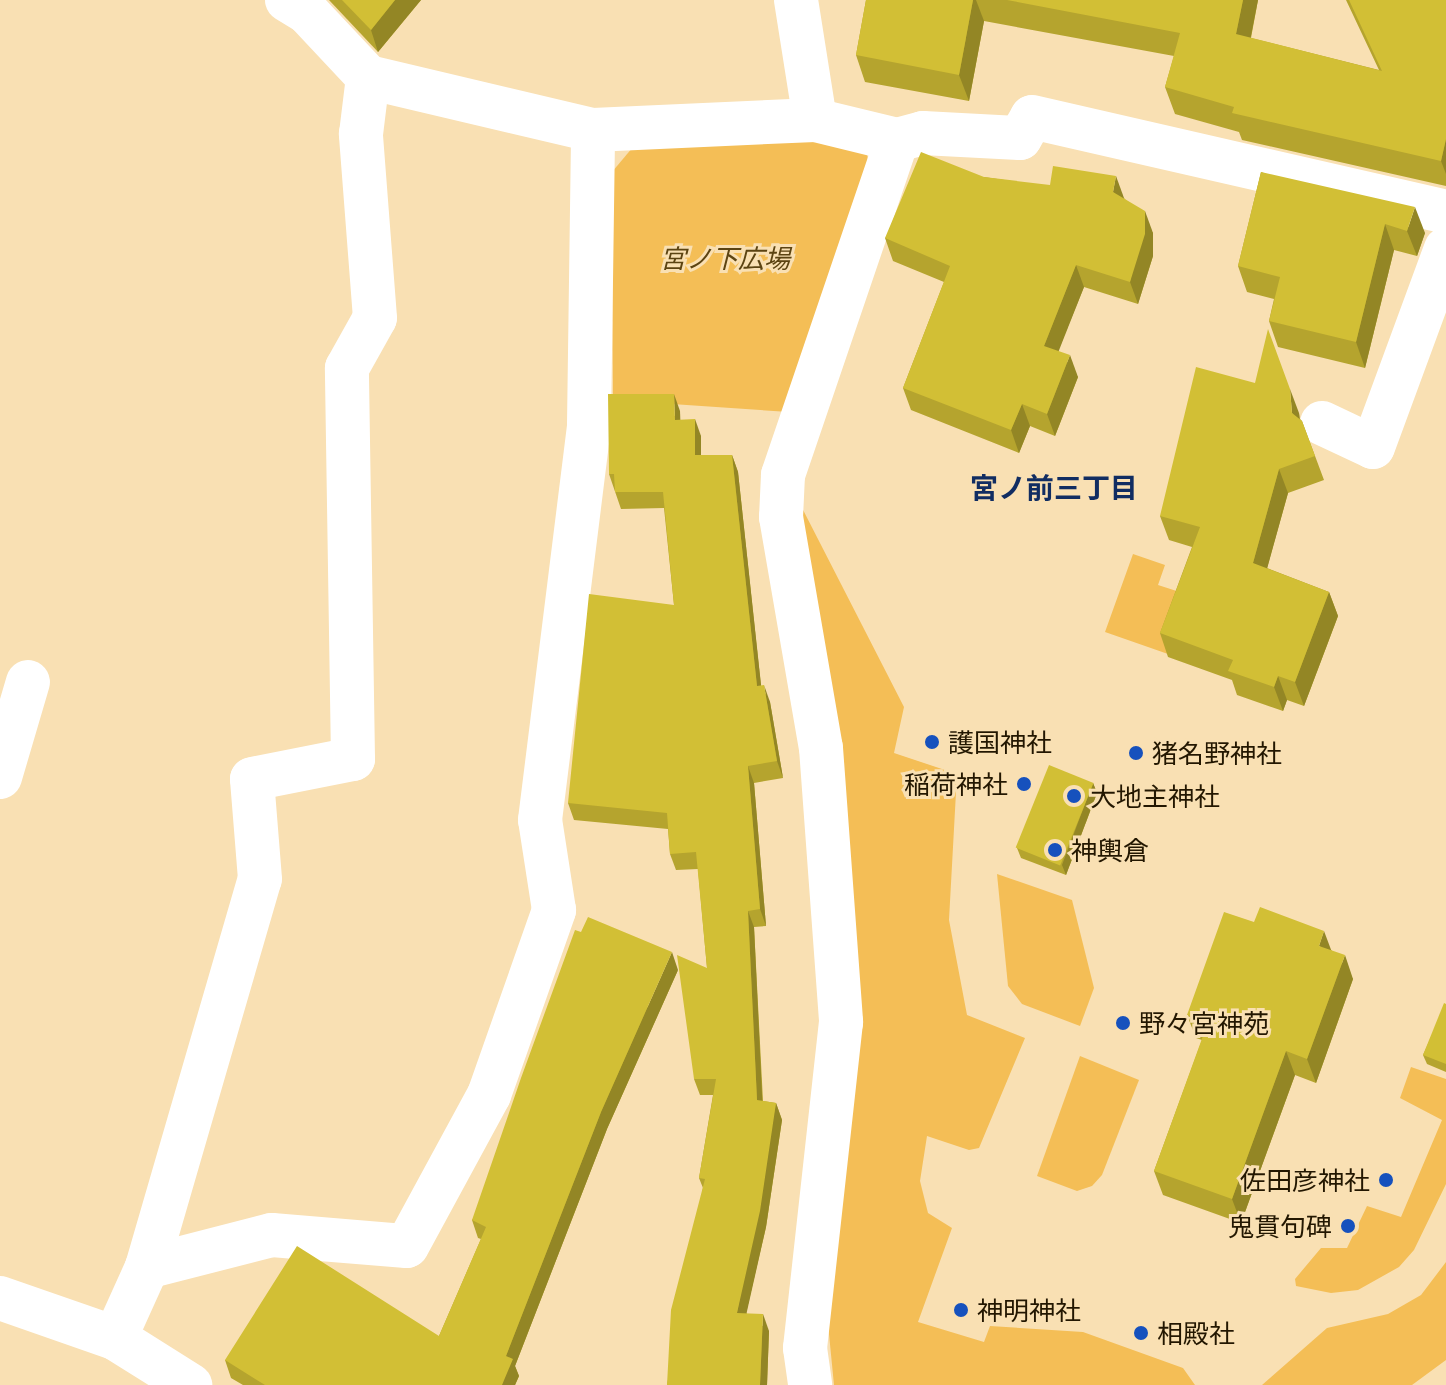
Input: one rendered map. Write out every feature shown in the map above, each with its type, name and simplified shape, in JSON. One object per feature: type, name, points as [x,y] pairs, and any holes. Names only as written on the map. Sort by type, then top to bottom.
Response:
[{"type":"street","points":[[287,0],[307,12],[368,77],[593,130],[815,120],[897,140],[923,133],[1020,138],[1032,117],[1446,212]]},
{"type":"street","points":[[796,0],[815,120]]},
{"type":"street","points":[[115,1338],[147,1267],[260,879],[250,764],[353,759],[347,368],[375,318],[361,134],[368,77]]},
{"type":"street","points":[[147,1267],[272,1235],[407,1246],[489,1095],[554,910],[540,820],[589,424],[593,130]]},
{"type":"street","points":[[810,1385],[805,1348],[841,1022],[821,748],[781,517],[783,475],[897,140]]},
{"type":"street","points":[[1322,423],[1373,447],[1446,249]]},
{"type":"street","points":[[0,777],[28,682]]},
{"type":"street","points":[[0,1298],[115,1338],[190,1385]]},
{"type":"green space","name":"宮ノ下広場","points":[[821,136],[867,153],[871,185],[789,412],[613,400],[612,172],[633,147]]},
{"type":"green space","points":[[799,502],[904,707],[894,753],[957,774],[949,920],[967,1015],[1025,1038],[979,1148],[969,1150],[927,1136],[920,1181],[928,1213],[952,1228],[918,1322],[984,1342],[990,1326],[1083,1332],[1183,1368],[1195,1385],[834,1385],[823,1273],[852,1044]]},
{"type":"green space","points":[[1133,554],[1165,565],[1158,585],[1189,595],[1168,654],[1105,632]]},
{"type":"green space","points":[[997,874],[1072,900],[1094,988],[1080,1026],[1022,1004],[1008,986]]},
{"type":"green space","points":[[1080,1056],[1139,1080],[1102,1175],[1092,1186],[1077,1191],[1037,1176]]},
{"type":"green space","points":[[1411,1067],[1446,1079],[1446,1184],[1414,1250],[1399,1267],[1358,1290],[1331,1293],[1296,1286],[1295,1279],[1321,1248],[1347,1248],[1367,1206],[1401,1217],[1442,1120],[1400,1098]]},
{"type":"green space","points":[[1446,1262],[1446,1360],[1412,1385],[1262,1385],[1327,1328],[1388,1314],[1421,1295]]},
{"type":"building","points":[[342,0],[395,0],[371,30]]},
{"type":"building","points":[[866,0],[973,0],[959,75],[856,55]]},
{"type":"building","points":[[1007,0],[1243,0],[1236,34],[1382,71],[1349,0],[1446,0],[1446,139],[1441,161],[1232,113],[1234,107],[1165,87],[1180,33]]},
{"type":"building","points":[[921,152],[984,177],[1050,185],[1053,166],[1116,176],[1113,192],[1145,211],[1145,234],[1130,282],[1076,265],[1044,346],[1070,355],[1047,414],[1022,404],[1011,430],[903,388],[950,266],[885,238]]},
{"type":"building","points":[[1261,172],[1415,207],[1407,231],[1385,224],[1356,342],[1269,321],[1280,277],[1238,266]]},
{"type":"building","points":[[1268,329],[1290,389],[1292,413],[1302,421],[1315,456],[1279,469],[1253,563],[1329,592],[1295,682],[1278,676],[1274,687],[1228,671],[1233,660],[1160,633],[1200,527],[1160,516],[1196,367],[1255,383]]},
{"type":"building","points":[[608,394],[674,394],[675,420],[695,419],[695,455],[732,455],[757,686],[764,685],[777,761],[748,766],[760,909],[748,911],[757,1100],[776,1103],[760,1211],[737,1313],[763,1314],[760,1385],[667,1385],[671,1310],[705,1179],[699,1178],[716,1079],[694,1079],[677,955],[707,968],[696,852],[670,854],[667,813],[568,803],[589,594],[674,605],[663,492],[615,492],[614,474],[609,474]]},
{"type":"building","points":[[1049,765],[1094,783],[1060,866],[1016,848]]},
{"type":"building","points":[[1260,907],[1324,931],[1319,946],[1345,955],[1307,1059],[1286,1051],[1232,1199],[1154,1171],[1208,1022],[1187,1015],[1224,912],[1254,922]]},
{"type":"building","points":[[588,917],[672,952],[601,1112],[506,1356],[513,1359],[502,1385],[265,1385],[225,1360],[297,1246],[439,1336],[486,1227],[472,1220],[521,1078],[575,930],[581,932]]},
{"type":"building","points":[[1446,1004],[1446,1064],[1423,1055]]},
{"type":"place","name":"護国神社","points":[[932,742]]},
{"type":"place","name":"猪名野神社","points":[[1136,753]]},
{"type":"place","name":"稲荷神社","points":[[1024,784]]},
{"type":"place","name":"大地主神社","points":[[1074,796]]},
{"type":"place","name":"神輿倉","points":[[1055,850]]},
{"type":"place","name":"野々宮神苑","points":[[1123,1023]]},
{"type":"place","name":"佐田彦神社","points":[[1386,1180]]},
{"type":"place","name":"鬼貫句碑","points":[[1348,1226]]},
{"type":"place","name":"神明神社","points":[[961,1310]]},
{"type":"place","name":"相殿社","points":[[1141,1333]]},
{"type":"district","name":"宮ノ前三丁目","points":[[1054,487]]}]
